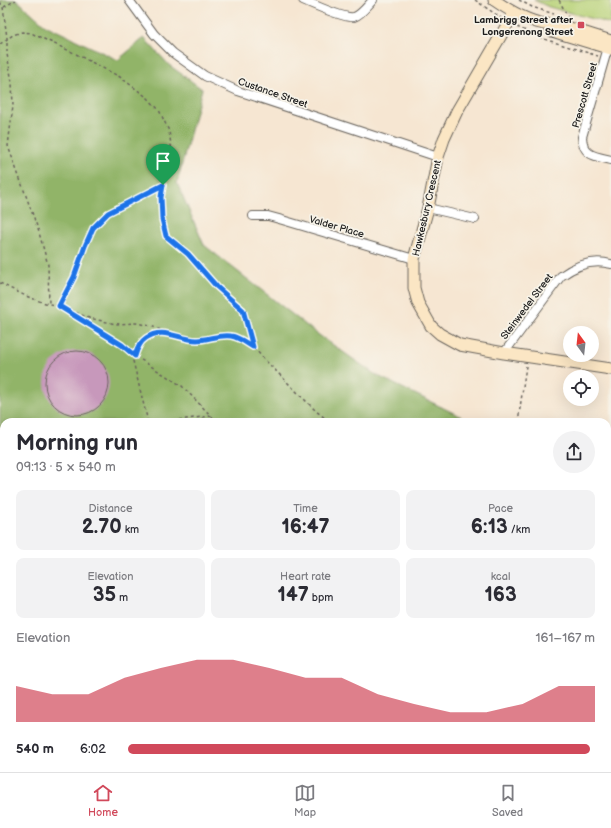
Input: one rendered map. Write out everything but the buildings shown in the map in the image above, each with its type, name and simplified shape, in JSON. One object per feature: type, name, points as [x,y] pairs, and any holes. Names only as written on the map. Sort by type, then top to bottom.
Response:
[{"type":"street","name":"Custance Street","points":[[129,0],[154,34],[173,53],[205,76],[238,91],[438,158]]},
{"type":"street","points":[[303,0],[344,16],[354,18],[360,14],[373,0]]},
{"type":"street","points":[[494,0],[513,20],[549,26],[552,31],[609,48]]},
{"type":"street","name":"Hawkesbury Crescent","points":[[513,20],[450,125],[438,158],[428,208],[414,259],[414,288],[418,303],[431,326],[440,334],[460,345],[504,354],[611,369]]},
{"type":"street","name":"Prescott Street","points":[[609,48],[582,137],[583,148],[586,151],[611,160]]},
{"type":"street","points":[[428,208],[475,219]]},
{"type":"street","name":"Valder Place","points":[[253,216],[268,216],[414,259]]},
{"type":"street","name":"Steinwedel Street","points":[[504,354],[561,276],[571,268],[590,262],[599,261],[611,264]]},
{"type":"path","points":[[3,7],[16,0]]},
{"type":"path","points":[[475,0],[513,20],[512,25],[544,39],[609,48]]},
{"type":"path","points":[[559,0],[569,19]]},
{"type":"path","points":[[0,2],[3,7],[7,38],[7,54],[12,82],[13,106],[8,146],[38,229],[48,265],[49,305]]},
{"type":"path","points":[[523,24],[523,30]]},
{"type":"path","points":[[0,44],[7,38],[22,32],[31,32],[120,77],[148,98],[159,110],[169,131],[172,152],[166,171],[161,197],[162,219],[166,236],[188,254],[217,287],[243,310],[253,347]]},
{"type":"path","points":[[60,306],[74,277],[93,228],[108,213],[163,185]]},
{"type":"path","points":[[0,283],[25,296],[49,305],[60,306],[89,318],[116,324],[136,323],[151,326],[171,334]]},
{"type":"path","points":[[60,306],[122,345],[135,356],[182,386],[211,416]]},
{"type":"path","points":[[147,418],[134,361],[141,343],[150,336],[162,332],[196,340],[214,339],[226,335],[232,336],[253,347],[266,362],[326,418]]},
{"type":"path","points":[[519,418],[527,357]]},
{"type":"path","points":[[194,418],[211,416]]},
{"type":"green space","points":[[0,0],[17,0],[45,25],[118,60],[144,38],[169,65],[202,89],[177,183],[204,245],[316,333],[376,375],[464,418],[0,418]]},
{"type":"green space","points":[[534,0],[611,0],[611,24],[549,7]]},
{"type":"place","name":"Lambrigg Street after Longerenong Street","points":[[581,25]]},
{"type":"route","points":[[163,185],[161,197],[162,219],[166,236],[188,254],[217,287],[243,310],[253,347],[239,338],[226,335],[214,339],[196,340],[162,332],[156,333],[144,339],[138,347],[135,356],[122,345],[59,306],[74,277],[93,228],[108,213],[163,185]]}]
